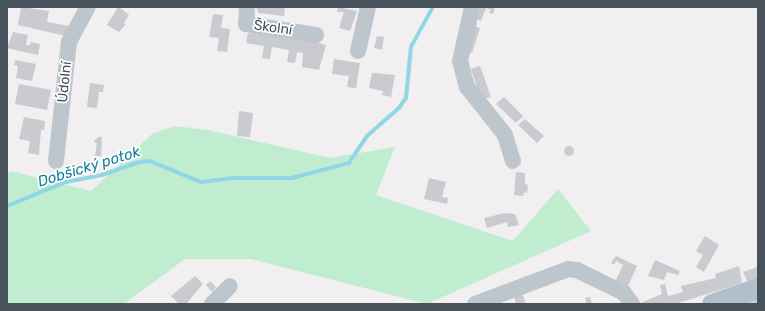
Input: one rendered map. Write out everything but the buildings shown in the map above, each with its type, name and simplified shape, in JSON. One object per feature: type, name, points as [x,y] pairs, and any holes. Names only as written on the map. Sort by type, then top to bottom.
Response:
[{"type":"main road","points":[[712,304],[758,288]]},
{"type":"street","name":"Údolní","points":[[56,161],[69,42],[88,7]]},
{"type":"street","name":"Školní","points":[[247,7],[246,24],[316,34]]},
{"type":"street","points":[[358,51],[368,7]]},
{"type":"street","points":[[472,7],[460,61],[467,87],[505,135],[513,161]]},
{"type":"street","points":[[475,304],[568,269],[577,270],[624,293],[632,304]]},
{"type":"street","points":[[212,304],[230,286]]},
{"type":"green space","points":[[174,126],[208,130],[330,158],[395,147],[376,195],[513,241],[558,189],[591,231],[427,304],[251,259],[185,259],[124,304],[7,304],[7,173],[11,171],[91,191],[152,134]]},
{"type":"waterway","name":"Dobšický potok","points":[[7,206],[66,182],[102,175],[139,162],[150,161],[201,182],[235,178],[292,178],[349,163],[367,136],[399,108],[406,98],[411,47],[433,7]]}]
